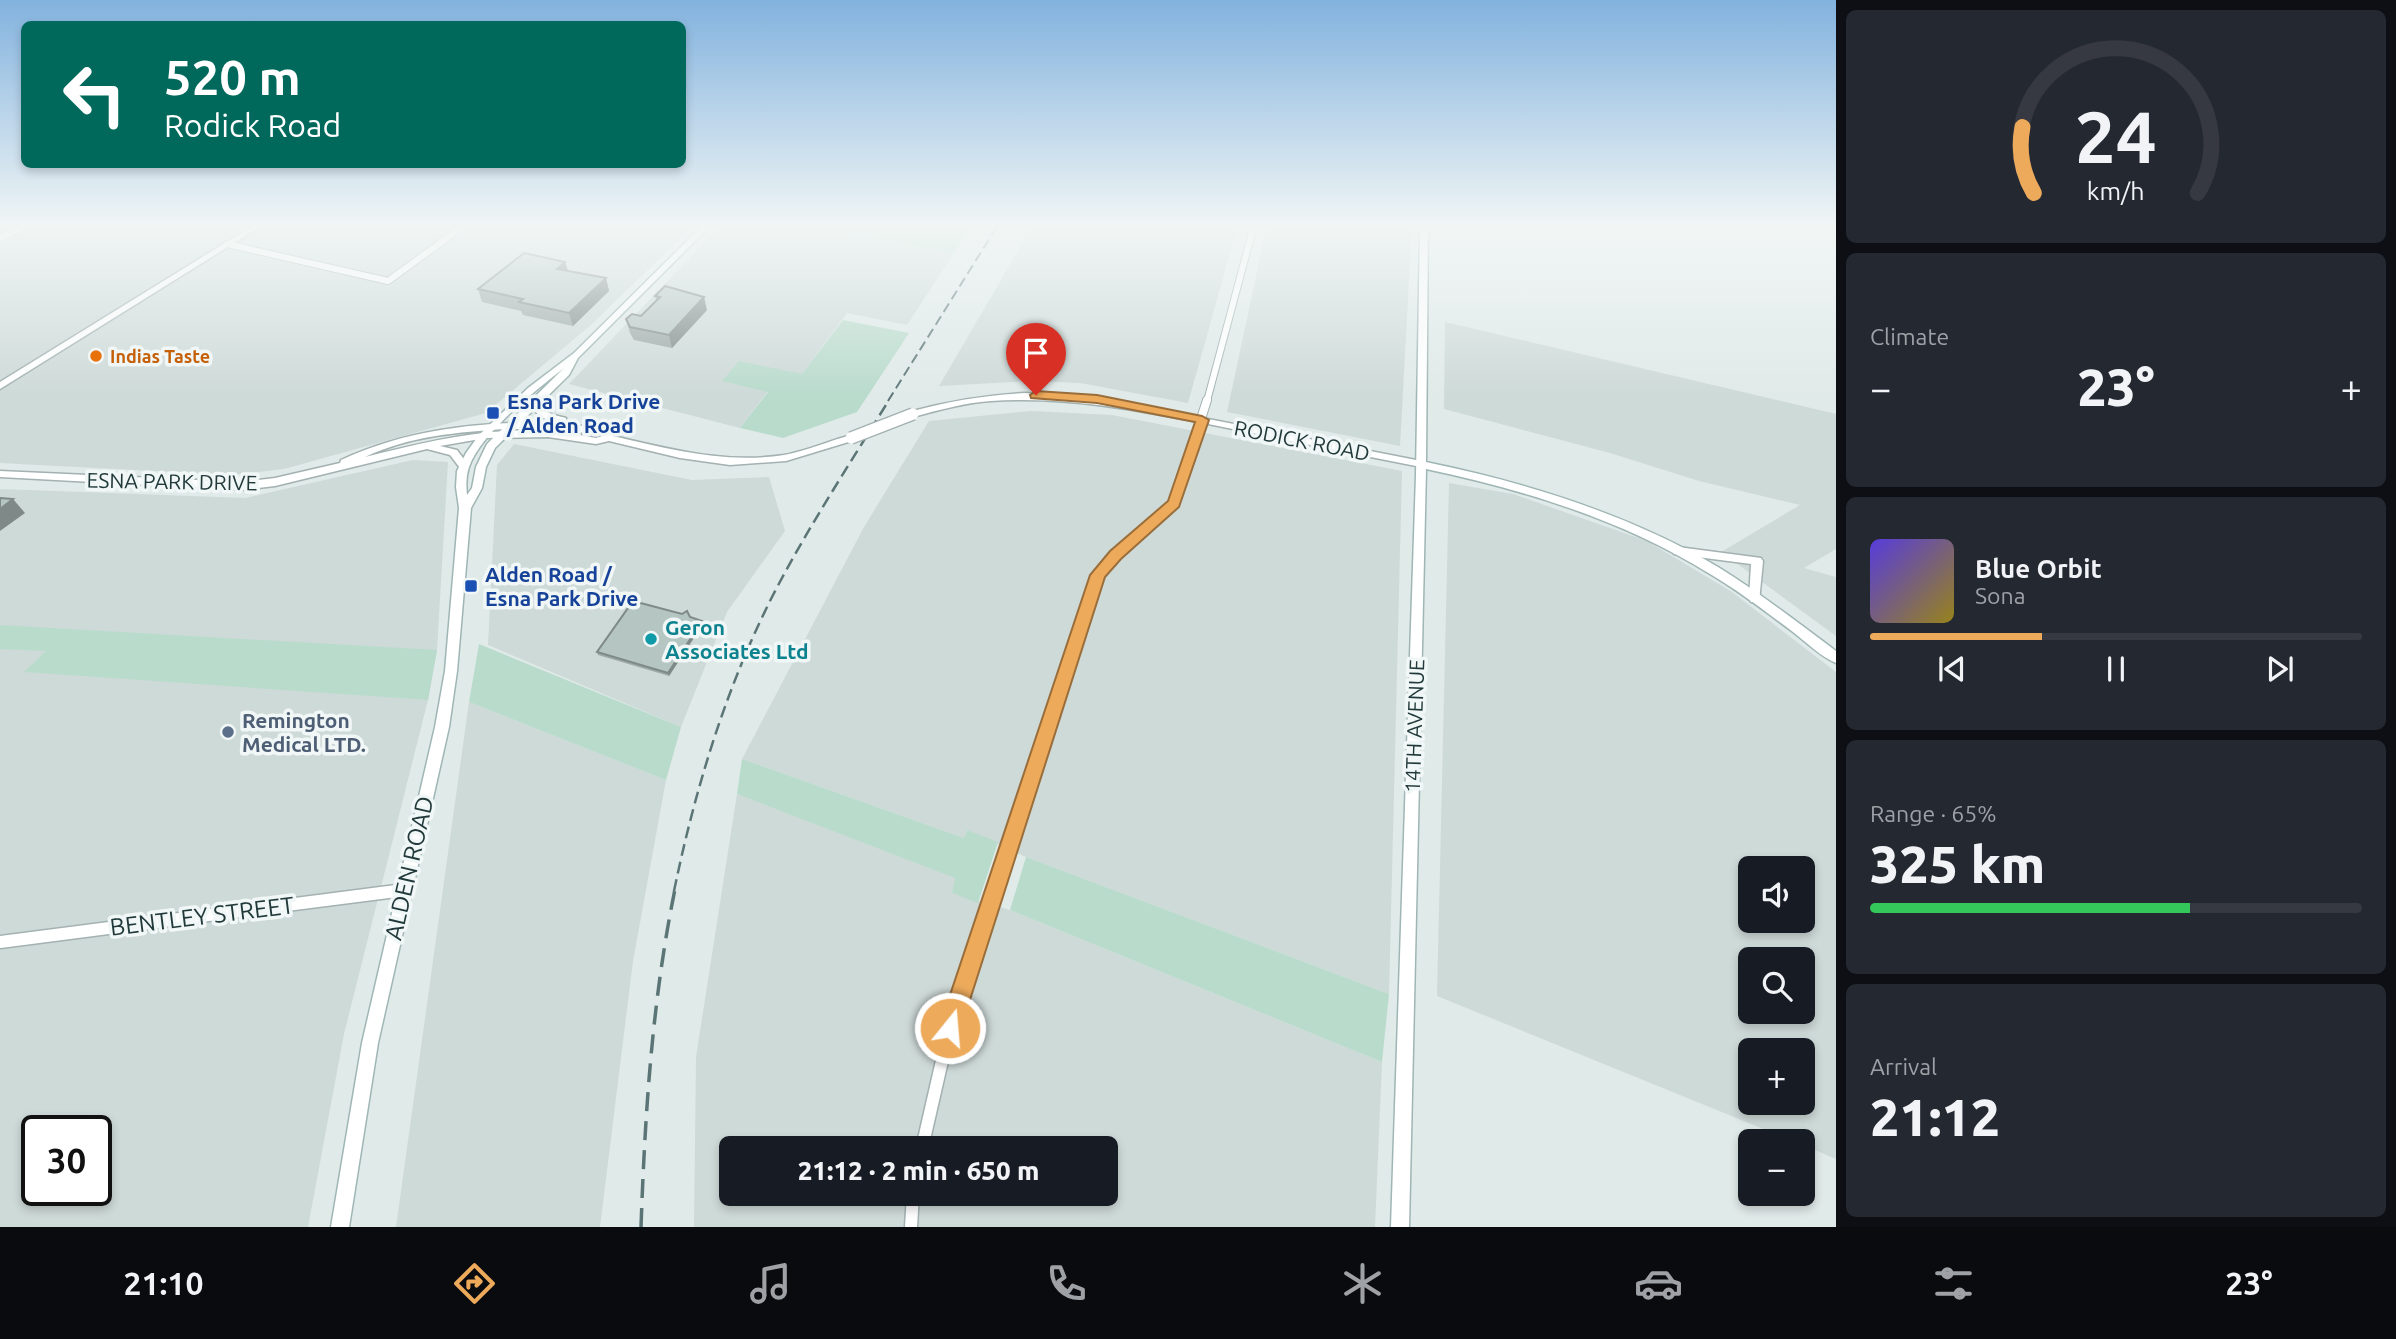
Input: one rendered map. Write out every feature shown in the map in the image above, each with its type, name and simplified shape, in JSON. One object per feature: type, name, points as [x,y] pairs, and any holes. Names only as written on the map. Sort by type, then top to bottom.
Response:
[{"type":"main road","points":[[0,386],[166,282]]},
{"type":"main road","points":[[418,447],[453,452],[464,466],[475,446],[499,430],[566,373],[577,355],[650,282]]},
{"type":"main road","name":"14TH AVENUE","points":[[1400,1227],[1421,464],[1423,282]]},
{"type":"main road","points":[[499,430],[554,369],[577,355]]},
{"type":"main road","points":[[542,395],[536,406],[541,413],[606,435]]},
{"type":"main road","name":"RODICK ROAD","points":[[499,430],[596,441],[606,435],[707,460],[758,462],[804,454],[914,414]]},
{"type":"main road","name":"RODICK ROAD","points":[[1202,420],[1491,478],[1563,500],[1678,551],[1755,599],[1836,658]]},
{"type":"main road","name":"ESNA PARK DRIVE","points":[[0,474],[242,486],[275,482],[341,464],[499,430]]},
{"type":"main road","name":"ESNA PARK DRIVE","points":[[341,464],[360,453],[413,439],[499,430]]},
{"type":"main road","name":"ALDEN ROAD","points":[[340,1227],[370,1043],[445,708],[466,508],[477,488],[481,467],[499,430]]},
{"type":"main road","name":"ALDEN ROAD","points":[[464,466],[460,492],[466,508]]},
{"type":"main road","points":[[1678,551],[1757,561],[1755,599]]},
{"type":"street","points":[[924,1136],[934,1080],[946,1041],[1098,575],[1116,555],[1174,503],[1202,420],[1239,282]]},
{"type":"street","name":"RODICK ROAD","points":[[914,414],[964,399],[1036,395],[1097,399],[1202,420]]},
{"type":"street","name":"BENTLEY STREET","points":[[0,942],[404,890]]},
{"type":"street","points":[[911,1227],[912,1206]]},
{"type":"shaded area","points":[[0,282],[635,282],[592,324],[486,413],[284,469],[231,475],[0,463]]},
{"type":"shaded area","points":[[666,282],[935,282],[907,325],[847,313],[802,374],[768,391],[740,428],[569,384]]},
{"type":"shaded area","points":[[1000,282],[1222,282],[1188,403],[1080,383],[1030,381],[939,386]]},
{"type":"shaded area","points":[[1255,282],[1409,282],[1400,446],[1227,412]]},
{"type":"shaded area","points":[[1445,322],[1836,414],[1836,549],[1804,568],[1836,577],[1836,636],[1721,552],[1800,505],[1699,481],[1610,453],[1444,409]]},
{"type":"shaded area","points":[[1031,411],[1112,415],[1402,471],[1389,994],[1026,857],[967,830],[964,838],[742,759],[864,527],[929,421]]},
{"type":"shaded area","points":[[514,444],[692,480],[769,477],[785,531],[727,612],[681,727],[488,645],[497,465]]},
{"type":"shaded area","points":[[413,460],[448,462],[437,650],[428,700],[344,1034],[308,1227],[0,1227],[0,489],[245,498]]},
{"type":"shaded area","points":[[1449,483],[1513,494],[1647,541],[1732,592],[1836,672],[1836,1159],[1815,1150],[1815,1129],[1764,1129],[1437,996]]},
{"type":"shaded area","points":[[469,702],[666,780],[633,961],[600,1227],[396,1227]]},
{"type":"shaded area","points":[[737,794],[956,878],[952,893],[1010,910],[1382,1062],[1375,1227],[694,1227],[696,1057]]},
{"type":"green space","points":[[843,320],[909,333],[857,412],[783,438],[740,428],[768,392],[722,381],[739,361],[802,374]]},
{"type":"green space","points":[[0,625],[437,650],[428,700],[24,672],[46,651],[0,649]]},
{"type":"green space","points":[[479,644],[681,727],[666,780],[469,702]]},
{"type":"green space","points":[[742,759],[964,838],[967,830],[998,842],[978,903],[952,893],[955,878],[737,794]]},
{"type":"green space","points":[[1026,857],[1389,994],[1382,1062],[1010,910]]},
{"type":"building","points":[[487,282],[601,282],[569,313],[519,302],[523,299],[478,289]]},
{"type":"building","points":[[665,286],[704,297],[669,335],[630,327],[626,319],[632,314],[641,316],[660,297],[655,296]]},
{"type":"building","points":[[0,498],[13,499],[0,509]]},
{"type":"building","name":"Geron Associates Ltd","points":[[633,601],[682,614],[687,611],[690,617],[702,621],[668,673],[597,652]]},
{"type":"railway","points":[[888,401],[962,282]]},
{"type":"railway","points":[[674,891],[713,741],[755,632],[799,547],[889,400]]},
{"type":"railway","points":[[641,1227],[651,1058],[675,889]]},
{"type":"place","name":"Indias Taste","points":[[96,356]]},
{"type":"place","name":"Esna Park Drive / Alden Road","points":[[493,413]]},
{"type":"place","name":"Alden Road / Esna Park Drive","points":[[471,586]]},
{"type":"place","name":"Geron Associates Ltd","points":[[651,639]]},
{"type":"place","name":"Remington Medical LTD.","points":[[228,732]]},
{"type":"route","points":[[950,1028],[984,916],[1098,575],[1116,555],[1174,503],[1202,420],[1097,399],[1036,395]]}]
